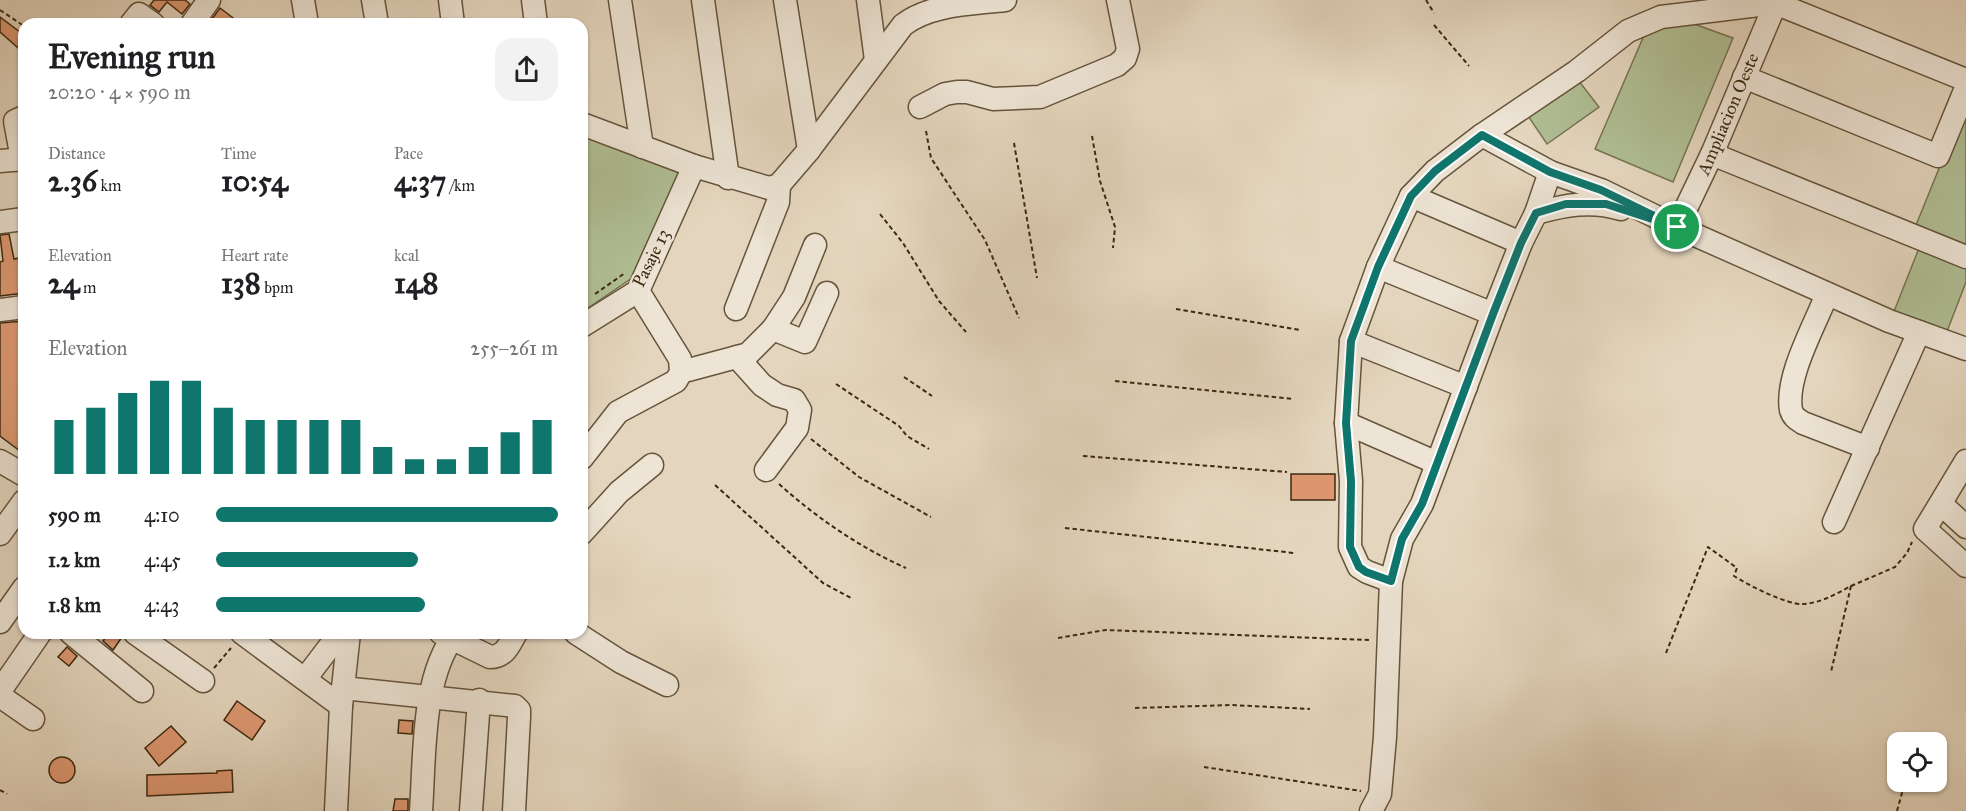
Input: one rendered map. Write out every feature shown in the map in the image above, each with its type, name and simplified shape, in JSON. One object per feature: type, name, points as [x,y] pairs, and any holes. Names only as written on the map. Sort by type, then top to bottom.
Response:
[{"type":"street","points":[[196,18],[209,0]]},
{"type":"street","points":[[303,0],[306,18]]},
{"type":"street","points":[[373,0],[376,18]]},
{"type":"street","points":[[450,0],[452,18]]},
{"type":"street","points":[[533,0],[535,18]]},
{"type":"street","points":[[620,0],[642,147]]},
{"type":"street","points":[[703,0],[728,178]]},
{"type":"street","points":[[785,0],[809,150]]},
{"type":"street","points":[[868,0],[876,60]]},
{"type":"street","points":[[588,126],[728,178],[760,187],[769,188],[779,185],[809,150],[903,25],[916,15],[952,3],[1005,0]]},
{"type":"street","points":[[920,107],[945,94],[957,92],[967,92],[993,99],[1040,97],[1117,65],[1125,58],[1128,49],[1119,0]]},
{"type":"street","points":[[1391,581],[1359,567],[1350,547],[1351,481],[1346,423],[1351,341],[1378,267],[1411,196],[1435,171],[1482,135],[1577,71],[1628,31],[1661,17],[1776,2],[1966,80]]},
{"type":"street","name":"Ampliacion Oeste","points":[[1677,227],[1712,154],[1776,2]]},
{"type":"street","points":[[1744,77],[1938,156],[1966,88]]},
{"type":"street","points":[[15,160],[15,121],[18,120]]},
{"type":"street","points":[[1482,135],[1550,172],[1601,190],[1677,227],[1827,294],[1966,350]]},
{"type":"street","points":[[1712,154],[1966,257]]},
{"type":"street","name":"Pasaje 13","points":[[588,321],[634,280],[694,166]]},
{"type":"street","points":[[1376,802],[1389,640],[1391,581],[1402,539],[1422,504],[1493,314],[1521,243],[1536,213],[1550,172]]},
{"type":"street","points":[[736,309],[778,202],[779,185]]},
{"type":"street","points":[[1411,196],[1521,243]]},
{"type":"street","points":[[1536,213],[1566,204],[1606,204],[1677,227]]},
{"type":"street","points":[[0,222],[18,220]]},
{"type":"street","points":[[681,372],[748,354],[773,329],[794,297],[815,244]]},
{"type":"street","points":[[1378,267],[1493,314]]},
{"type":"street","points":[[588,450],[618,412],[676,381],[681,372],[680,359],[634,280]]},
{"type":"street","points":[[773,329],[805,342],[827,293]]},
{"type":"street","points":[[1827,294],[1796,369],[1791,410],[1795,418],[1803,423],[1868,448]]},
{"type":"street","points":[[0,310],[18,308]]},
{"type":"street","points":[[1834,522],[1919,332]]},
{"type":"street","points":[[1351,341],[1466,387]]},
{"type":"street","points":[[737,357],[762,385],[777,395],[798,403],[800,410],[797,428],[766,470]]},
{"type":"street","points":[[1346,423],[1437,463]]},
{"type":"street","points":[[0,461],[18,472]]},
{"type":"street","points":[[1966,461],[1925,529],[1966,566]]},
{"type":"street","points":[[588,526],[619,492],[652,465]]},
{"type":"street","points":[[1941,504],[1966,526]]},
{"type":"street","points":[[0,534],[18,509]]},
{"type":"street","points":[[0,622],[18,596]]},
{"type":"street","points":[[0,691],[36,639]]},
{"type":"street","points":[[78,639],[142,691]]},
{"type":"street","points":[[144,639],[203,681]]},
{"type":"street","points":[[250,639],[305,679],[342,697],[430,696],[515,706],[519,710],[514,811]]},
{"type":"street","points":[[305,679],[335,639]]},
{"type":"street","points":[[336,811],[342,697],[348,639]]},
{"type":"street","points":[[421,811],[430,696],[447,639]]},
{"type":"street","points":[[456,639],[490,657],[497,657],[504,653],[512,639]]},
{"type":"street","points":[[585,639],[621,662],[667,685]]},
{"type":"street","points":[[0,696],[33,719]]},
{"type":"street","points":[[471,811],[478,700]]},
{"type":"path","points":[[1426,0],[1434,13]]},
{"type":"path","points":[[0,10],[18,22]]},
{"type":"path","points":[[1434,25],[1469,66]]},
{"type":"path","points":[[926,130],[931,158],[986,240],[1019,318]]},
{"type":"path","points":[[1092,136],[1100,182],[1115,227],[1113,248]]},
{"type":"path","points":[[1014,143],[1037,278]]},
{"type":"path","points":[[880,214],[903,243],[939,301],[966,332]]},
{"type":"path","points":[[591,297],[634,280]]},
{"type":"path","points":[[1176,309],[1300,330]]},
{"type":"path","points":[[903,377],[932,396]]},
{"type":"path","points":[[1115,381],[1293,399]]},
{"type":"path","points":[[836,384],[899,426],[907,436],[929,449]]},
{"type":"path","points":[[797,428],[859,477],[931,517]]},
{"type":"path","points":[[1083,456],[1287,472]]},
{"type":"path","points":[[766,470],[804,506],[874,553],[906,568]]},
{"type":"path","points":[[715,485],[823,583],[851,598]]},
{"type":"path","points":[[1065,528],[1294,553]]},
{"type":"path","points":[[1666,653],[1708,547],[1737,568],[1734,576],[1745,583],[1802,604],[1824,600],[1895,567],[1907,553],[1909,545],[1925,529]]},
{"type":"path","points":[[1831,672],[1851,586]]},
{"type":"path","points":[[1058,638],[1106,630],[1389,640]]},
{"type":"path","points":[[203,681],[237,639]]},
{"type":"path","points":[[1135,708],[1231,705],[1310,709]]},
{"type":"path","points":[[1204,767],[1376,802]]},
{"type":"path","points":[[0,790],[7,794]]},
{"type":"path","points":[[1898,811],[1903,792]]},
{"type":"green space","points":[[1655,10],[1733,38],[1673,182],[1595,149]]},
{"type":"green space","points":[[1575,76],[1599,107],[1547,144],[1524,110]]},
{"type":"green space","points":[[1966,102],[1966,252],[1914,230]]},
{"type":"green space","points":[[588,131],[681,168],[632,278],[588,308]]},
{"type":"green space","points":[[1921,243],[1966,261],[1966,282],[1946,334],[1893,314]]},
{"type":"building","points":[[154,0],[185,0],[190,4],[182,14],[167,2],[159,12],[150,5]]},
{"type":"building","points":[[220,8],[233,18],[213,18]]},
{"type":"building","points":[[0,17],[18,30],[18,48],[0,32]]},
{"type":"building","points":[[9,234],[14,259],[18,258],[18,294],[0,296],[0,262],[3,261],[0,235]]},
{"type":"building","points":[[18,322],[18,450],[0,436],[0,323]]},
{"type":"building","points":[[1291,474],[1335,474],[1335,500],[1291,500]]},
{"type":"building","points":[[104,639],[121,639],[113,650],[103,641]]},
{"type":"building","points":[[67,647],[77,656],[69,666],[58,657]]},
{"type":"building","points":[[237,701],[265,721],[252,740],[224,720]]},
{"type":"building","points":[[399,720],[413,721],[412,734],[398,733]]},
{"type":"building","points":[[171,726],[186,742],[159,766],[145,748]]},
{"type":"building","points":[[62,757],[71,761],[75,770],[71,779],[62,783],[53,779],[49,770],[53,761]]},
{"type":"building","points":[[232,770],[233,792],[147,796],[147,775],[217,773],[217,771]]},
{"type":"building","points":[[395,799],[408,799],[408,811],[393,811]]},
{"type":"route","points":[[1482,135],[1550,172],[1601,190],[1677,227],[1606,204],[1566,204],[1536,213],[1521,243],[1493,314],[1422,504],[1402,539],[1391,581],[1359,567],[1350,547],[1351,481],[1346,423],[1351,341],[1378,267],[1411,196],[1435,171],[1482,135]]}]
